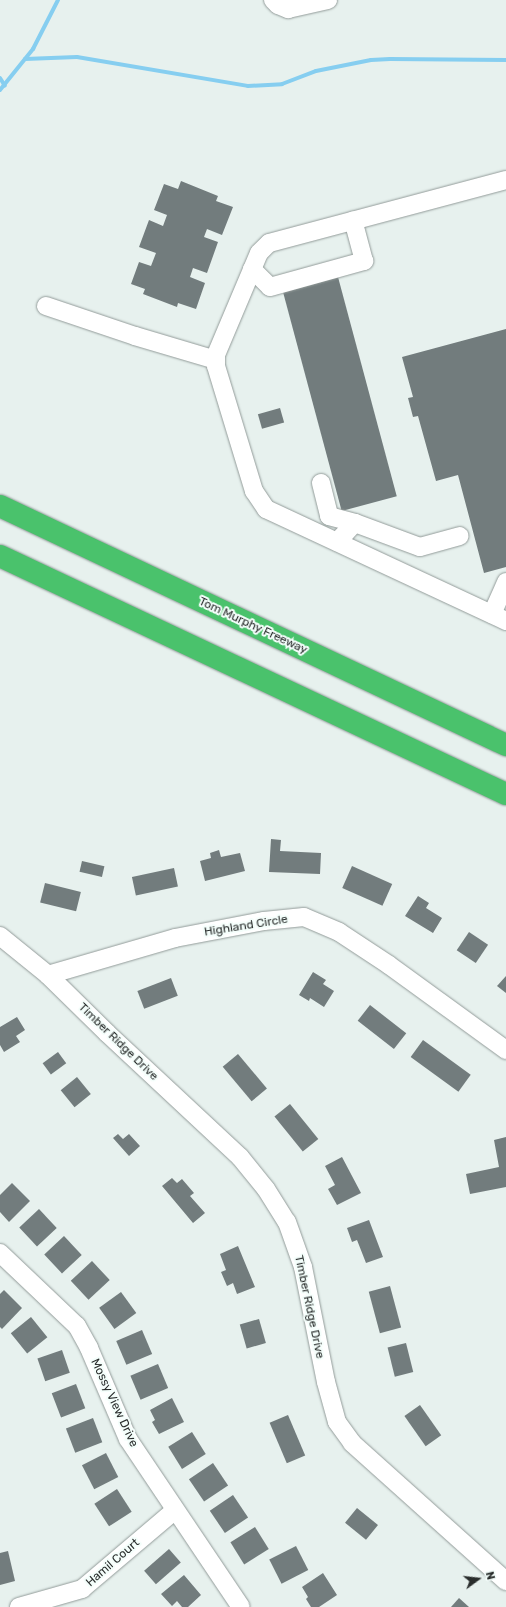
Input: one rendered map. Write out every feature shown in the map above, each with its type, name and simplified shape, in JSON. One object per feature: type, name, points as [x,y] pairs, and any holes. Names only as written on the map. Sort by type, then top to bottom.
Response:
[{"type":"highway","name":"Tom Murphy Freeway","points":[[0,506],[506,746]]},
{"type":"highway","points":[[0,556],[506,794]]},
{"type":"street","points":[[273,0],[278,5],[288,9],[328,0]]},
{"type":"street","points":[[506,180],[269,243],[258,253],[216,355],[216,366],[254,491],[266,509],[499,618],[506,582]]},
{"type":"street","points":[[252,269],[270,287],[364,261],[353,220]]},
{"type":"street","points":[[46,306],[135,336],[216,360]]},
{"type":"street","points":[[321,483],[330,516],[355,523],[420,547],[460,536]]},
{"type":"street","points":[[338,542],[355,523]]},
{"type":"street","name":"Highland Circle","points":[[48,975],[119,953],[175,938],[264,921],[304,918],[339,932],[388,965],[506,1050]]},
{"type":"street","name":"Timber Ridge Drive","points":[[0,936],[48,975],[107,1033],[240,1157],[266,1189],[287,1222],[303,1267],[326,1382],[337,1422],[352,1444],[506,1581]]},
{"type":"street","name":"Mossy View Drive","points":[[0,1253],[77,1326],[89,1348],[128,1439],[241,1607]]},
{"type":"street","name":"Hamil Court","points":[[19,1607],[82,1590],[175,1510]]},
{"type":"building","points":[[181,181],[218,196],[216,201],[233,207],[222,235],[207,229],[204,237],[218,242],[207,273],[193,268],[190,277],[205,283],[196,309],[178,303],[177,307],[143,294],[145,289],[131,284],[139,262],[151,266],[156,253],[139,247],[149,220],[163,226],[167,215],[154,210],[164,184],[178,189]]},
{"type":"building","points":[[338,277],[397,496],[342,511],[283,292]]},
{"type":"building","points":[[506,329],[506,567],[484,573],[458,475],[436,481],[418,416],[413,417],[408,398],[413,397],[402,357]]},
{"type":"building","points":[[280,408],[284,422],[262,429],[258,414]]},
{"type":"building","points":[[271,839],[281,840],[280,851],[321,853],[320,874],[269,872]]},
{"type":"building","points":[[219,850],[221,857],[240,853],[245,871],[205,881],[200,861],[211,858],[210,853]]},
{"type":"building","points":[[82,861],[104,866],[102,877],[80,872]]},
{"type":"building","points":[[352,866],[392,884],[382,906],[342,888]]},
{"type":"building","points":[[174,868],[178,887],[136,896],[132,877]]},
{"type":"building","points":[[45,883],[81,892],[76,911],[40,902]]},
{"type":"building","points":[[418,896],[429,903],[426,908],[442,918],[433,933],[405,916]]},
{"type":"building","points":[[469,932],[488,945],[476,963],[457,950]]},
{"type":"building","points":[[313,972],[326,980],[323,984],[334,991],[324,1007],[310,998],[309,1001],[299,995]]},
{"type":"building","points":[[506,976],[506,993],[497,986]]},
{"type":"building","points":[[171,978],[178,996],[144,1009],[137,991]]},
{"type":"building","points":[[370,1005],[406,1033],[394,1049],[358,1021]]},
{"type":"building","points":[[17,1017],[25,1030],[16,1036],[20,1042],[4,1052],[0,1045],[0,1027]]},
{"type":"building","points":[[423,1040],[471,1075],[458,1092],[411,1057]]},
{"type":"building","points":[[58,1052],[66,1063],[51,1074],[43,1063]]},
{"type":"building","points":[[238,1054],[267,1088],[252,1101],[223,1067]]},
{"type":"building","points":[[77,1077],[91,1094],[75,1107],[61,1090]]},
{"type":"building","points":[[290,1104],[318,1139],[303,1152],[274,1117]]},
{"type":"building","points":[[118,1134],[123,1139],[129,1134],[140,1146],[129,1156],[113,1138]]},
{"type":"building","points":[[506,1137],[506,1187],[470,1194],[466,1174],[499,1167],[494,1140]]},
{"type":"building","points":[[342,1157],[361,1193],[337,1205],[328,1189],[335,1185],[325,1166]]},
{"type":"building","points":[[172,1178],[177,1183],[182,1179],[194,1193],[190,1196],[205,1213],[193,1223],[162,1186]]},
{"type":"building","points":[[12,1183],[30,1201],[9,1222],[0,1212],[0,1195]]},
{"type":"building","points":[[39,1209],[57,1228],[37,1246],[19,1227]]},
{"type":"building","points":[[369,1220],[383,1257],[366,1263],[357,1240],[352,1242],[347,1228]]},
{"type":"building","points":[[64,1236],[82,1255],[62,1273],[44,1254]]},
{"type":"building","points":[[238,1246],[255,1287],[237,1294],[233,1283],[227,1286],[221,1272],[226,1270],[220,1254]]},
{"type":"building","points":[[92,1261],[110,1280],[89,1300],[71,1281]]},
{"type":"building","points":[[390,1286],[401,1328],[380,1333],[369,1292]]},
{"type":"building","points":[[4,1290],[22,1308],[2,1329],[0,1327],[0,1294]]},
{"type":"building","points":[[121,1292],[136,1313],[114,1329],[99,1308]]},
{"type":"building","points":[[31,1317],[47,1337],[27,1354],[11,1333]]},
{"type":"building","points":[[259,1319],[266,1343],[247,1349],[240,1325]]},
{"type":"building","points":[[142,1330],[152,1354],[126,1365],[116,1341]]},
{"type":"building","points":[[406,1343],[413,1372],[395,1377],[388,1348]]},
{"type":"building","points":[[62,1350],[70,1373],[45,1381],[37,1358]]},
{"type":"building","points":[[158,1364],[168,1388],[141,1400],[130,1376]]},
{"type":"building","points":[[76,1384],[85,1408],[61,1418],[52,1393]]},
{"type":"building","points":[[172,1398],[184,1422],[159,1434],[152,1422],[155,1420],[150,1410]]},
{"type":"building","points":[[420,1405],[441,1435],[426,1446],[404,1416]]},
{"type":"building","points":[[288,1415],[305,1456],[287,1463],[270,1423]]},
{"type":"building","points":[[93,1418],[102,1442],[75,1453],[66,1428]]},
{"type":"building","points":[[192,1432],[206,1454],[182,1469],[168,1447]]},
{"type":"building","points":[[106,1453],[118,1477],[94,1489],[82,1465]]},
{"type":"building","points":[[213,1463],[228,1485],[204,1502],[189,1479]]},
{"type":"building","points":[[117,1489],[132,1512],[109,1526],[94,1504]]},
{"type":"building","points":[[233,1495],[248,1517],[225,1533],[210,1511]]},
{"type":"building","points":[[357,1508],[378,1525],[366,1540],[345,1523]]},
{"type":"building","points":[[255,1527],[269,1549],[244,1564],[230,1542]]},
{"type":"building","points":[[296,1546],[308,1570],[282,1584],[269,1560]]},
{"type":"building","points":[[169,1549],[181,1563],[156,1584],[144,1571]]},
{"type":"building","points":[[8,1551],[15,1581],[0,1585],[0,1553]]},
{"type":"building","points":[[323,1573],[337,1595],[319,1607],[311,1607],[306,1599],[308,1597],[302,1587]]},
{"type":"building","points":[[184,1575],[201,1595],[188,1607],[182,1607],[177,1601],[172,1606],[161,1594]]},
{"type":"building","points":[[459,1598],[469,1607],[451,1607]]},
{"type":"waterway","points":[[0,90],[33,49],[58,0]]},
{"type":"waterway","points":[[25,59],[77,57],[248,86],[282,84],[316,71],[371,60],[506,60]]},
{"type":"waterway","points":[[0,78],[5,86]]}]
